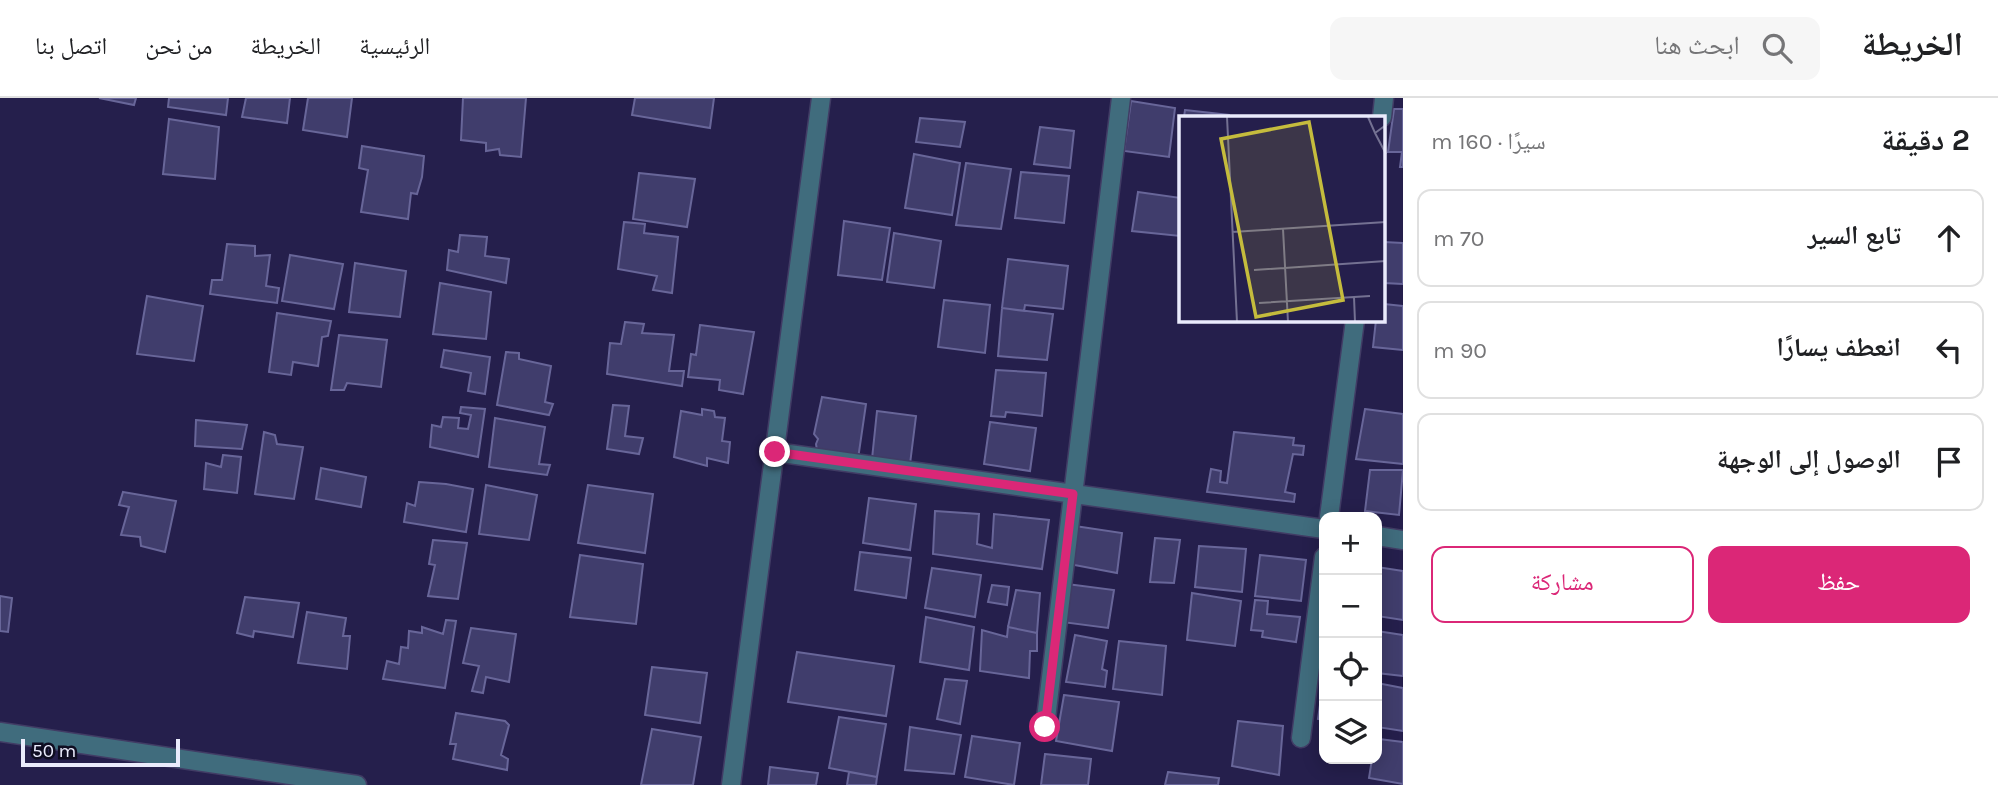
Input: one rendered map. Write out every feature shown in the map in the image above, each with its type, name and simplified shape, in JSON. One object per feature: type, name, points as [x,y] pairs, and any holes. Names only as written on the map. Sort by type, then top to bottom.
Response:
[{"type":"street","points":[[731,785],[821,98]]},
{"type":"street","points":[[1045,727],[1121,98]]},
{"type":"street","points":[[1382,116],[1384,98]]},
{"type":"street","points":[[1330,512],[1355,322]]},
{"type":"street","points":[[775,452],[1319,528]]},
{"type":"street","points":[[1382,537],[1403,540]]},
{"type":"street","points":[[1301,738],[1322,575]]},
{"type":"street","points":[[0,732],[357,785]]},
{"type":"building","points":[[99,98],[136,98],[134,105]]},
{"type":"building","points":[[169,98],[228,98],[226,115],[168,107]]},
{"type":"building","points":[[246,98],[290,98],[287,123],[242,117]]},
{"type":"building","points":[[308,98],[352,98],[347,137],[303,130]]},
{"type":"building","points":[[463,98],[526,98],[521,157],[500,155],[499,149],[486,151],[486,143],[461,140]]},
{"type":"building","points":[[635,98],[714,98],[710,128],[632,115]]},
{"type":"building","points":[[1131,101],[1175,108],[1169,157],[1124,151]]},
{"type":"building","points":[[1394,109],[1403,109],[1403,167],[1400,167],[1402,152],[1388,152]]},
{"type":"building","points":[[1185,110],[1229,115],[1229,116],[1184,116]]},
{"type":"building","points":[[920,118],[965,122],[960,147],[916,142]]},
{"type":"building","points":[[169,119],[219,127],[215,179],[163,174]]},
{"type":"building","points":[[1040,127],[1074,131],[1070,168],[1034,164]]},
{"type":"building","points":[[362,146],[424,156],[417,194],[411,193],[408,219],[361,212],[368,170],[359,168]]},
{"type":"building","points":[[914,154],[960,163],[952,215],[905,208]]},
{"type":"building","points":[[966,163],[1011,169],[1001,229],[956,225]]},
{"type":"building","points":[[1021,172],[1069,176],[1064,223],[1015,218]]},
{"type":"building","points":[[639,173],[695,179],[687,227],[633,219]]},
{"type":"building","points":[[1138,192],[1179,198],[1179,236],[1132,231]]},
{"type":"building","points":[[844,221],[890,228],[882,280],[838,275]]},
{"type":"building","points":[[624,222],[645,224],[644,233],[678,237],[672,293],[653,290],[657,276],[618,269]]},
{"type":"building","points":[[894,233],[941,241],[934,288],[887,282]]},
{"type":"building","points":[[460,235],[487,237],[485,256],[509,259],[506,283],[447,270],[449,250],[458,252]]},
{"type":"building","points":[[1386,242],[1403,243],[1403,284],[1386,283]]},
{"type":"building","points":[[227,244],[255,246],[255,256],[270,255],[266,286],[279,288],[277,303],[210,294],[212,280],[222,280]]},
{"type":"building","points":[[290,255],[343,264],[334,309],[282,301]]},
{"type":"building","points":[[1008,259],[1068,266],[1063,309],[1025,305],[1024,311],[1002,308]]},
{"type":"building","points":[[355,263],[406,271],[400,317],[349,312]]},
{"type":"building","points":[[440,283],[491,292],[486,339],[433,334]]},
{"type":"building","points":[[147,296],[203,306],[194,361],[137,354]]},
{"type":"building","points":[[944,300],[990,305],[985,353],[938,347]]},
{"type":"building","points":[[1386,304],[1403,306],[1403,350],[1373,347],[1376,322],[1386,322]]},
{"type":"building","points":[[1002,308],[1053,314],[1047,360],[998,356]]},
{"type":"building","points":[[277,313],[331,321],[328,336],[322,337],[318,366],[293,362],[291,375],[269,372]]},
{"type":"building","points":[[625,322],[644,324],[642,333],[674,335],[669,371],[684,371],[682,386],[607,374],[610,343],[621,344]]},
{"type":"building","points":[[700,325],[754,332],[743,394],[719,390],[720,380],[688,377],[691,354],[696,355]]},
{"type":"building","points":[[339,335],[387,340],[381,387],[347,383],[344,390],[331,390]]},
{"type":"building","points":[[444,350],[490,357],[485,394],[468,391],[471,373],[441,367]]},
{"type":"building","points":[[506,352],[519,353],[519,359],[551,366],[545,402],[553,404],[549,415],[497,405]]},
{"type":"building","points":[[996,370],[1046,373],[1042,416],[1006,412],[1005,417],[991,416]]},
{"type":"building","points":[[822,397],[866,404],[858,459],[817,451],[818,439],[814,434]]},
{"type":"building","points":[[613,405],[629,406],[625,436],[643,438],[639,454],[607,449]]},
{"type":"building","points":[[461,407],[485,409],[478,457],[430,447],[432,425],[441,427],[443,417],[459,418],[458,428],[468,429],[471,415],[460,413]]},
{"type":"building","points":[[702,409],[714,411],[715,417],[725,418],[722,441],[730,442],[728,463],[707,458],[707,466],[674,457],[681,411],[702,415]]},
{"type":"building","points":[[1365,409],[1403,414],[1403,464],[1356,459]]},
{"type":"building","points":[[877,411],[916,416],[910,464],[872,459]]},
{"type":"building","points":[[495,418],[545,427],[539,464],[550,465],[547,475],[489,467]]},
{"type":"building","points":[[196,420],[247,425],[242,449],[195,446]]},
{"type":"building","points":[[990,422],[1036,428],[1030,471],[984,464]]},
{"type":"building","points":[[264,432],[275,435],[277,444],[303,447],[294,499],[255,494]]},
{"type":"building","points":[[1234,432],[1294,438],[1293,445],[1304,446],[1303,455],[1293,454],[1285,492],[1295,494],[1294,502],[1207,492],[1211,469],[1221,471],[1220,482],[1227,483]]},
{"type":"building","points":[[223,455],[241,457],[237,493],[204,489],[206,463],[221,467]]},
{"type":"building","points":[[321,468],[366,477],[361,507],[316,499]]},
{"type":"building","points":[[1370,470],[1403,470],[1399,515],[1365,511]]},
{"type":"building","points":[[419,482],[473,489],[466,532],[404,522],[407,503],[415,506]]},
{"type":"building","points":[[486,485],[537,495],[529,540],[479,534]]},
{"type":"building","points":[[588,485],[653,494],[645,553],[578,543]]},
{"type":"building","points":[[123,492],[176,501],[165,552],[141,546],[140,537],[121,535],[129,507],[119,505]]},
{"type":"building","points":[[869,498],[916,504],[910,550],[863,543]]},
{"type":"building","points":[[935,511],[979,514],[977,544],[992,548],[994,514],[1049,520],[1042,569],[933,554]]},
{"type":"building","points":[[1075,526],[1122,533],[1117,573],[1069,564]]},
{"type":"building","points":[[1155,538],[1180,540],[1174,583],[1150,582]]},
{"type":"building","points":[[433,540],[467,543],[458,599],[428,596],[435,565],[429,564]]},
{"type":"building","points":[[1199,546],[1246,549],[1242,592],[1195,587]]},
{"type":"building","points":[[860,552],[911,558],[906,598],[855,590]]},
{"type":"building","points":[[580,555],[643,564],[636,624],[570,617]]},
{"type":"building","points":[[1260,555],[1306,560],[1301,601],[1255,596]]},
{"type":"building","points":[[932,568],[981,575],[975,617],[925,608]]},
{"type":"building","points":[[1382,568],[1403,571],[1403,620],[1382,617]]},
{"type":"building","points":[[1067,584],[1114,590],[1108,628],[1062,622]]},
{"type":"building","points":[[992,585],[1009,587],[1007,605],[988,602]]},
{"type":"building","points":[[1016,590],[1040,593],[1037,633],[1008,627]]},
{"type":"building","points":[[1192,593],[1241,601],[1235,646],[1187,640]]},
{"type":"building","points":[[0,596],[12,598],[8,632],[0,631]]},
{"type":"building","points":[[245,597],[299,603],[293,637],[254,631],[253,637],[237,633]]},
{"type":"building","points":[[1255,600],[1268,601],[1267,614],[1300,617],[1296,642],[1262,637],[1263,631],[1251,630]]},
{"type":"building","points":[[307,612],[346,618],[343,636],[350,636],[347,669],[298,663]]},
{"type":"building","points":[[926,617],[974,627],[969,670],[920,662]]},
{"type":"building","points":[[446,620],[456,621],[445,688],[383,679],[387,661],[399,664],[401,647],[408,648],[409,631],[422,633],[422,627],[443,634]]},
{"type":"building","points":[[1008,627],[1037,633],[1037,651],[1030,651],[1029,678],[980,671],[982,630],[1007,637]]},
{"type":"building","points":[[471,628],[516,634],[509,682],[486,677],[483,693],[472,691],[479,666],[463,663]]},
{"type":"building","points":[[1382,632],[1403,635],[1403,676],[1382,674]]},
{"type":"building","points":[[1075,635],[1107,641],[1102,669],[1107,671],[1105,687],[1066,682]]},
{"type":"building","points":[[1119,641],[1166,646],[1162,695],[1113,689]]},
{"type":"building","points":[[797,652],[894,666],[886,716],[788,702]]},
{"type":"building","points":[[652,667],[707,673],[700,723],[645,715]]},
{"type":"building","points":[[945,679],[967,681],[960,724],[937,719]]},
{"type":"building","points":[[1382,684],[1403,688],[1403,731],[1382,728]]},
{"type":"building","points":[[1064,695],[1119,702],[1112,751],[1056,741]]},
{"type":"building","points":[[456,713],[505,721],[509,725],[501,755],[508,759],[507,770],[453,759],[456,744],[450,744]]},
{"type":"building","points":[[839,717],[886,724],[877,777],[829,768]]},
{"type":"building","points":[[1238,721],[1283,726],[1279,775],[1232,766]]},
{"type":"building","points":[[910,727],[961,735],[954,774],[905,770]]},
{"type":"building","points":[[652,729],[701,737],[693,785],[641,785]]},
{"type":"building","points":[[972,736],[1020,743],[1014,785],[965,777]]},
{"type":"building","points":[[1382,739],[1403,742],[1403,784],[1369,778],[1371,764],[1382,764]]},
{"type":"building","points":[[1045,754],[1091,759],[1088,785],[1041,785]]},
{"type":"building","points":[[770,767],[818,773],[816,785],[768,785]]},
{"type":"building","points":[[849,772],[877,777],[876,785],[847,785]]},
{"type":"building","points":[[1168,772],[1219,778],[1218,785],[1165,785]]},
{"type":"route","points":[[775,452],[1073,494],[1045,727]]}]
